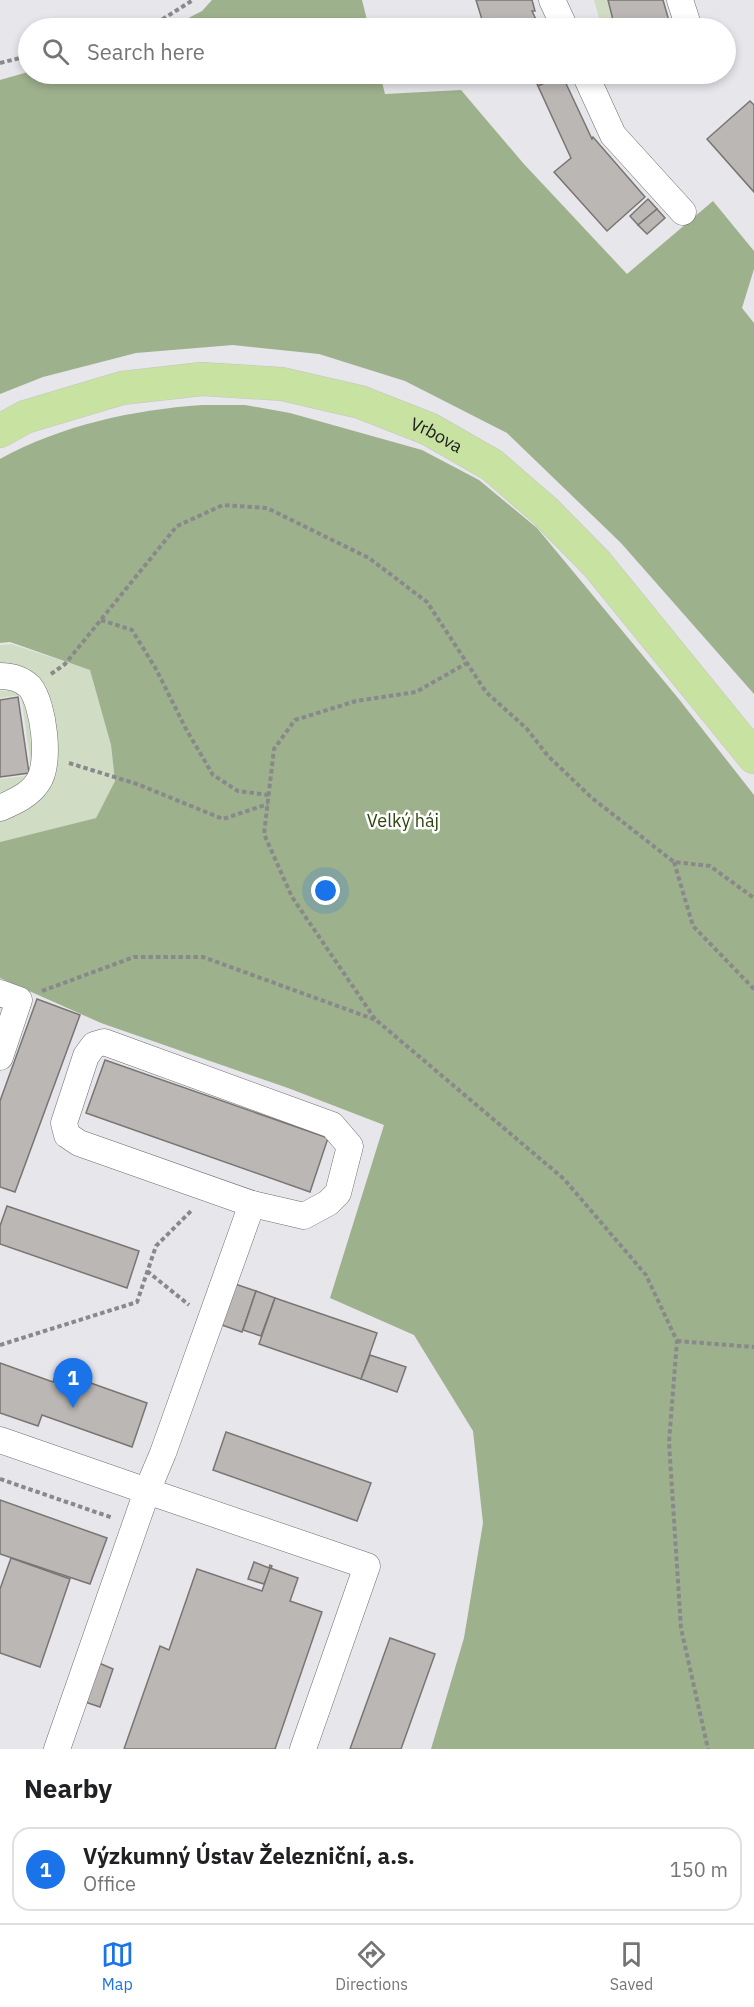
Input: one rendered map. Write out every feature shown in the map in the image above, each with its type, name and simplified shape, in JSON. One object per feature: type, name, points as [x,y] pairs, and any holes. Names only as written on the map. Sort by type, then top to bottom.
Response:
[{"type":"main road","name":"Vrbova","points":[[0,431],[25,417],[122,388],[202,379],[282,384],[360,402],[429,429],[492,465],[552,519],[597,564],[754,757]]},
{"type":"street","points":[[552,0],[560,18]]},
{"type":"street","points":[[680,0],[686,18]]},
{"type":"street","points":[[590,84],[613,135],[683,212]]},
{"type":"street","points":[[0,676],[19,679],[31,688],[42,725],[45,755],[45,769],[31,791],[0,808]]},
{"type":"street","points":[[0,1057],[10,996]]},
{"type":"street","points":[[104,1042],[332,1125],[350,1146],[338,1193],[328,1203],[304,1216],[252,1204],[78,1143],[67,1135],[64,1123],[86,1056],[94,1045],[104,1042]]},
{"type":"street","points":[[57,1749],[134,1525],[163,1453],[252,1204]]},
{"type":"street","points":[[0,1440],[367,1566],[303,1749]]},
{"type":"path","points":[[164,18],[193,0]]},
{"type":"path","points":[[0,63],[18,58]]},
{"type":"path","points":[[31,688],[65,664],[177,526],[223,505],[267,508],[369,558],[428,602],[486,692],[527,729],[548,756],[592,798],[674,862],[711,866],[754,898]]},
{"type":"path","points":[[101,620],[132,630],[156,669],[186,729],[213,775],[238,791],[268,795]]},
{"type":"path","points":[[467,663],[416,692],[356,701],[296,720],[274,749],[264,834],[292,897],[376,1020],[564,1179],[646,1275],[677,1341],[669,1442],[681,1628],[708,1749]]},
{"type":"path","points":[[45,755],[136,784],[223,819],[268,804]]},
{"type":"path","points":[[674,862],[693,926],[754,989]]},
{"type":"path","points":[[10,996],[134,957],[203,957],[376,1020]]},
{"type":"path","points":[[0,1345],[137,1302],[156,1246],[210,1189]]},
{"type":"path","points":[[147,1271],[210,1322]]},
{"type":"path","points":[[677,1341],[754,1347]]},
{"type":"path","points":[[0,1479],[134,1525]]},
{"type":"green space","points":[[212,0],[362,0],[366,18],[188,18],[202,11]]},
{"type":"green space","points":[[594,0],[608,0],[612,18],[599,18]]},
{"type":"green space","points":[[18,75],[18,84],[382,84],[385,94],[461,90],[523,163],[627,274],[713,201],[754,251],[754,269],[742,308],[754,323],[754,694],[621,543],[507,433],[405,381],[319,354],[233,345],[136,353],[43,377],[0,394],[0,80]]},
{"type":"green space","name":"Velký háj","points":[[245,405],[290,413],[422,450],[479,480],[537,528],[678,698],[754,795],[754,1749],[431,1749],[464,1638],[483,1523],[473,1431],[414,1335],[330,1298],[384,1125],[288,1088],[101,1023],[0,978],[0,842],[96,818],[115,781],[111,745],[90,670],[10,642],[0,643],[0,459],[48,437],[98,421],[176,407]]},
{"type":"green space","points":[[11,644],[91,670],[111,745],[115,781],[96,818],[0,842],[0,821],[21,812],[55,737],[0,664],[0,645]]},
{"type":"green space","points":[[13,690],[25,696],[30,704],[37,736],[38,758],[36,768],[30,779],[0,795],[0,779],[32,775],[21,695],[0,698],[0,691]]},
{"type":"building","points":[[476,0],[532,0],[535,11],[532,11],[535,18],[482,18]]},
{"type":"building","points":[[608,0],[663,0],[668,18],[612,18]]},
{"type":"building","points":[[566,84],[592,139],[593,137],[645,197],[607,231],[554,172],[571,158],[538,86]]},
{"type":"building","points":[[750,101],[754,105],[754,192],[707,139]]},
{"type":"building","points":[[648,199],[657,209],[638,225],[630,216]]},
{"type":"building","points":[[657,209],[665,218],[647,234],[638,225]]},
{"type":"building","points":[[18,697],[29,773],[0,777],[0,700]]},
{"type":"building","points":[[37,999],[80,1015],[15,1192],[0,1187],[0,1101]]},
{"type":"building","points":[[105,1060],[328,1138],[310,1192],[86,1113]]},
{"type":"building","points":[[7,1206],[139,1251],[127,1288],[0,1244],[0,1226]]},
{"type":"building","points":[[232,1283],[256,1291],[242,1332],[219,1324]]},
{"type":"building","points":[[256,1291],[275,1298],[261,1336],[243,1330]]},
{"type":"building","points":[[275,1298],[377,1333],[361,1379],[259,1344]]},
{"type":"building","points":[[370,1355],[406,1367],[397,1392],[361,1379]]},
{"type":"building","points":[[0,1363],[53,1382],[57,1371],[147,1403],[132,1447],[42,1415],[38,1426],[0,1413]]},
{"type":"building","points":[[226,1432],[371,1483],[357,1521],[213,1470]]},
{"type":"building","points":[[0,1500],[107,1538],[90,1584],[0,1554]]},
{"type":"building","points":[[11,1558],[70,1579],[40,1667],[0,1653],[0,1589]]},
{"type":"building","points":[[254,1562],[269,1568],[270,1565],[272,1566],[264,1584],[248,1579]]},
{"type":"building","points":[[270,1568],[298,1578],[290,1601],[322,1612],[275,1749],[124,1749],[160,1646],[169,1650],[197,1569],[262,1591]]},
{"type":"building","points":[[390,1638],[435,1654],[401,1749],[350,1749]]},
{"type":"building","points":[[99,1663],[113,1669],[100,1707],[85,1702]]},
{"type":"place","name":"Výzkumný Ústav Železniční, a.s.","points":[[73,1408]]}]
